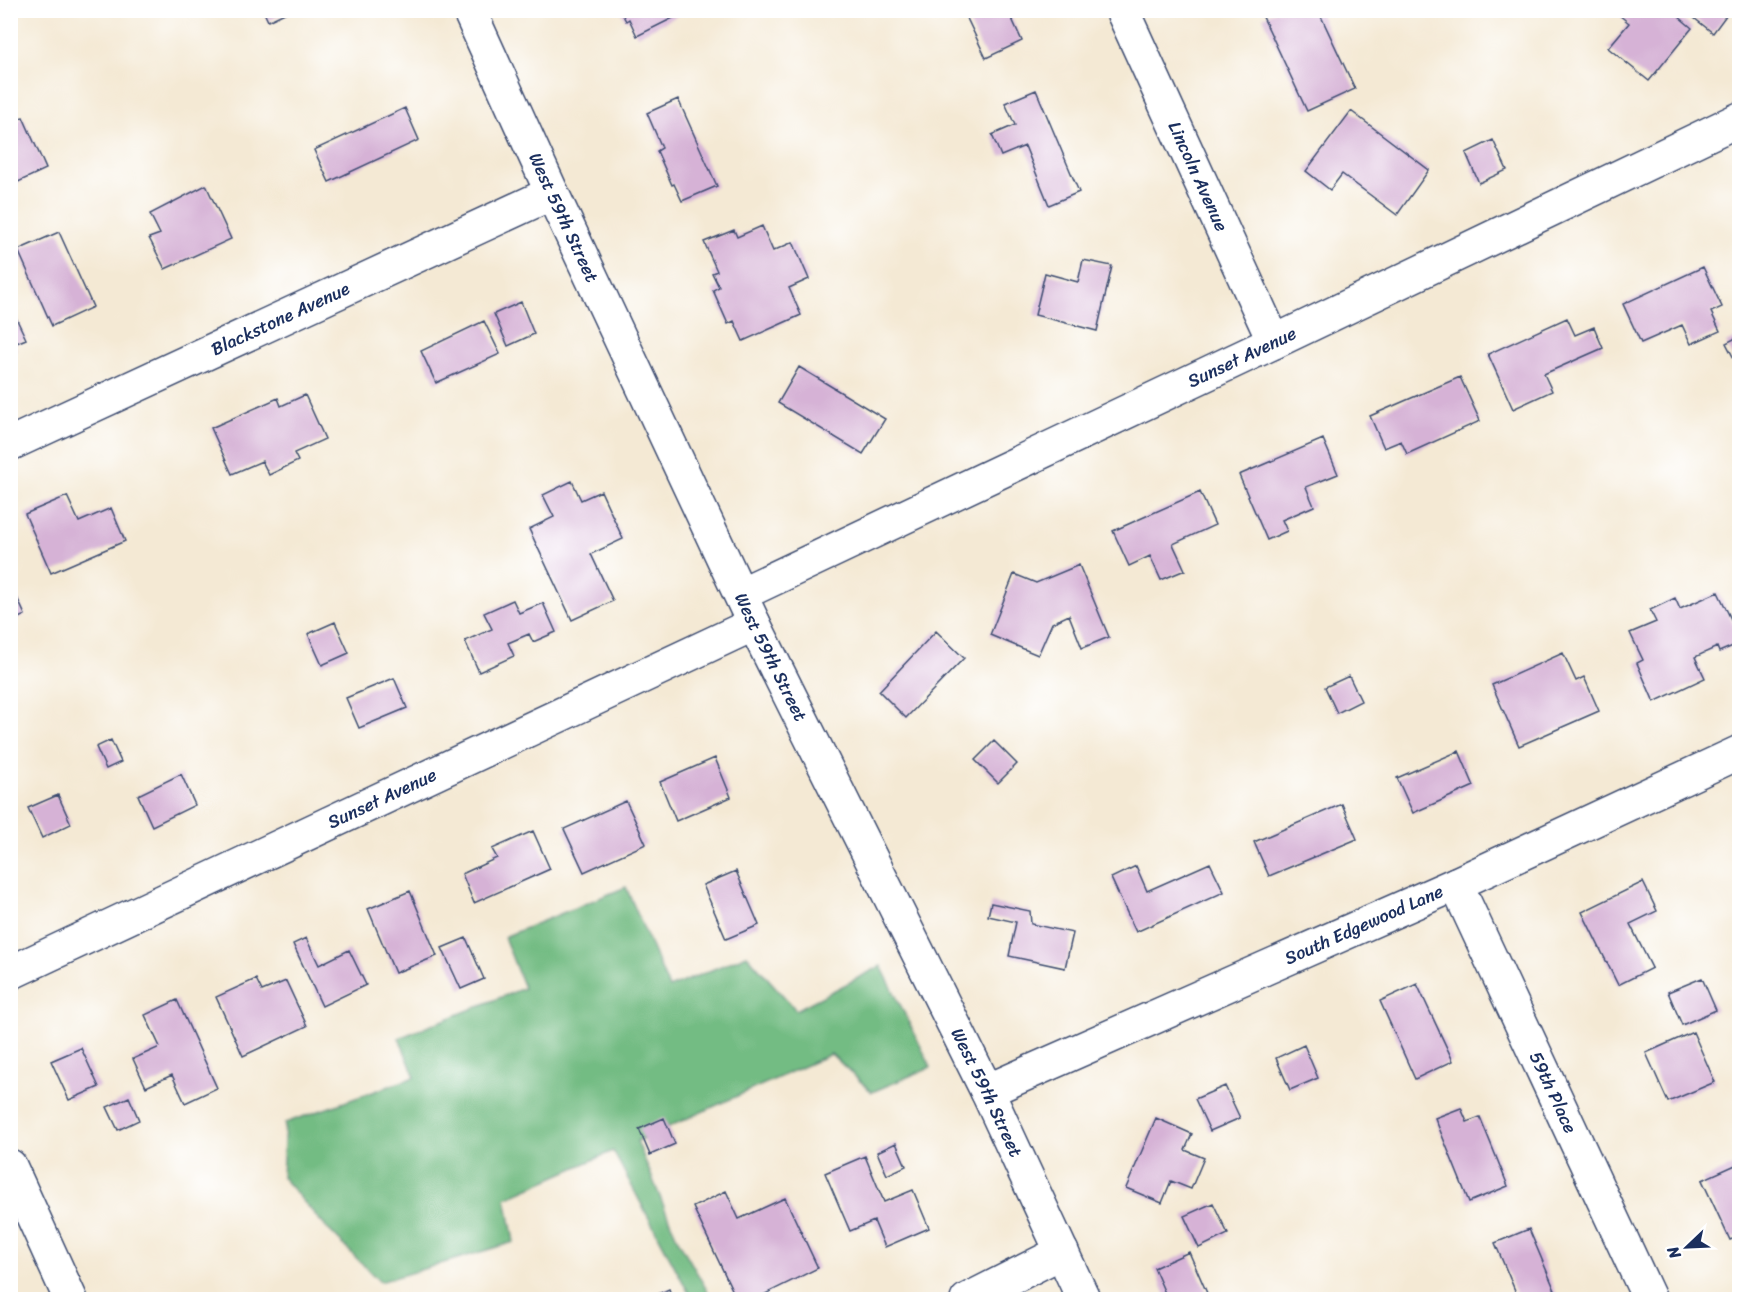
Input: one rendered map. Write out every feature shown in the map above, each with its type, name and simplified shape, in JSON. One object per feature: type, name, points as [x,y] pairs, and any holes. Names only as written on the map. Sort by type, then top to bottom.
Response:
[{"type":"street","name":"West 59th Street","points":[[469,10],[754,624],[987,1091],[1084,1299]]},
{"type":"street","name":"Lincoln Avenue","points":[[1122,10],[1274,342]]},
{"type":"street","name":"Sunset Avenue","points":[[741,594],[1740,119]]},
{"type":"street","name":"Blackstone Avenue","points":[[10,444],[552,193]]},
{"type":"street","name":"Sunset Avenue","points":[[10,973],[754,624]]},
{"type":"street","name":"South Edgewood Lane","points":[[987,1091],[1456,884],[1740,752]]},
{"type":"street","name":"59th Place","points":[[1456,884],[1650,1299]]},
{"type":"street","points":[[10,1166],[71,1299]]},
{"type":"street","points":[[967,1299],[1062,1252]]},
{"type":"green space","points":[[626,887],[669,988],[747,955],[796,1010],[881,966],[931,1067],[872,1092],[831,1054],[637,1141],[677,1238],[712,1299],[692,1299],[613,1151],[506,1198],[514,1242],[380,1282],[325,1226],[282,1177],[285,1123],[415,1077],[399,1038],[524,988],[504,937]]},
{"type":"building","points":[[263,10],[291,10],[268,21]]},
{"type":"building","points":[[620,10],[680,10],[681,14],[637,36],[629,19],[626,21]]},
{"type":"building","points":[[963,10],[1008,10],[1022,41],[986,58]]},
{"type":"building","points":[[1277,10],[1318,10],[1355,89],[1307,111],[1263,17]]},
{"type":"building","points":[[1613,10],[1671,10],[1692,28],[1649,81],[1608,48],[1629,23]]},
{"type":"building","points":[[1684,10],[1730,10],[1713,33]]},
{"type":"building","points":[[1036,90],[1079,192],[1049,205],[1025,146],[1001,156],[992,135],[1015,125],[1005,103]]},
{"type":"building","points":[[678,99],[717,186],[682,201],[657,151],[662,148],[647,113]]},
{"type":"building","points":[[405,108],[419,140],[329,182],[314,150]]},
{"type":"building","points":[[1351,111],[1429,170],[1397,215],[1342,174],[1330,190],[1306,171]]},
{"type":"building","points":[[23,117],[46,169],[16,183],[10,169],[10,123]]},
{"type":"building","points":[[1493,140],[1507,170],[1479,183],[1466,153]]},
{"type":"building","points":[[206,185],[231,239],[165,269],[149,238],[160,234],[150,214]]},
{"type":"building","points":[[762,226],[773,251],[793,242],[809,279],[789,288],[801,315],[743,341],[734,321],[728,324],[713,290],[719,287],[712,273],[717,271],[704,242],[734,230],[737,237]]},
{"type":"building","points":[[59,232],[93,307],[52,326],[18,250]]},
{"type":"building","points":[[1083,260],[1112,266],[1097,331],[1035,315],[1045,273],[1078,282]]},
{"type":"building","points":[[1703,267],[1722,307],[1711,312],[1720,331],[1691,344],[1682,325],[1641,343],[1623,304]]},
{"type":"building","points":[[521,302],[534,334],[508,346],[494,314]]},
{"type":"building","points":[[10,305],[26,339],[14,344],[17,350],[10,353]]},
{"type":"building","points":[[1567,318],[1575,335],[1594,327],[1603,348],[1544,374],[1552,391],[1513,409],[1488,354]]},
{"type":"building","points":[[484,321],[500,354],[436,383],[421,351]]},
{"type":"building","points":[[1740,336],[1740,370],[1726,343]]},
{"type":"building","points":[[799,367],[885,419],[863,454],[778,403]]},
{"type":"building","points":[[1460,377],[1480,421],[1407,454],[1401,441],[1384,448],[1370,416]]},
{"type":"building","points":[[305,395],[325,439],[294,453],[298,461],[269,475],[262,461],[232,474],[211,428],[278,398],[281,406]]},
{"type":"building","points":[[1323,439],[1338,474],[1306,487],[1314,506],[1282,520],[1287,531],[1267,540],[1239,475]]},
{"type":"building","points":[[572,481],[581,500],[601,491],[623,539],[591,554],[613,601],[572,620],[529,529],[554,517],[543,495]]},
{"type":"building","points":[[1200,492],[1215,525],[1173,544],[1185,570],[1161,580],[1150,556],[1129,566],[1113,531]]},
{"type":"building","points":[[67,496],[79,522],[111,508],[125,541],[51,573],[25,514]]},
{"type":"building","points":[[1079,565],[1109,637],[1082,648],[1069,615],[1052,623],[1038,655],[990,635],[1014,574],[1036,583]]},
{"type":"building","points":[[10,582],[25,615],[10,622]]},
{"type":"building","points":[[1718,592],[1740,638],[1740,643],[1719,652],[1717,647],[1695,657],[1705,678],[1654,702],[1637,663],[1643,660],[1630,633],[1656,622],[1650,610],[1675,598],[1680,609]]},
{"type":"building","points":[[513,600],[519,613],[543,603],[556,632],[533,642],[529,634],[508,643],[514,656],[479,672],[465,641],[492,629],[484,613]]},
{"type":"building","points":[[335,622],[349,653],[322,665],[308,634]]},
{"type":"building","points":[[936,631],[964,658],[906,718],[879,691]]},
{"type":"building","points":[[1563,653],[1576,681],[1584,677],[1599,711],[1519,746],[1492,685]]},
{"type":"building","points":[[1349,676],[1361,701],[1337,713],[1325,687]]},
{"type":"building","points":[[394,678],[407,708],[359,728],[346,698]]},
{"type":"building","points":[[111,740],[121,762],[106,769],[96,747]]},
{"type":"building","points":[[994,741],[1017,764],[998,783],[975,760]]},
{"type":"building","points":[[1459,751],[1474,786],[1413,813],[1397,778]]},
{"type":"building","points":[[715,758],[731,797],[676,821],[660,782]]},
{"type":"building","points":[[181,774],[195,805],[152,826],[138,795]]},
{"type":"building","points":[[58,795],[71,824],[42,838],[28,808]]},
{"type":"building","points":[[626,801],[646,844],[584,872],[564,829]]},
{"type":"building","points":[[1342,804],[1357,839],[1269,876],[1254,842]]},
{"type":"building","points":[[533,831],[550,869],[474,903],[462,874],[497,858],[492,849]]},
{"type":"building","points":[[1210,863],[1224,892],[1136,932],[1111,878],[1136,866],[1147,891]]},
{"type":"building","points":[[736,871],[759,925],[726,939],[703,885]]},
{"type":"building","points":[[1643,882],[1657,911],[1630,924],[1652,968],[1618,985],[1582,912]]},
{"type":"building","points":[[410,891],[437,956],[395,973],[368,909]]},
{"type":"building","points":[[991,903],[1030,911],[1031,924],[1073,933],[1065,968],[1009,956],[1016,922],[988,916]]},
{"type":"building","points":[[306,938],[319,965],[349,950],[366,985],[322,1006],[293,944]]},
{"type":"building","points":[[466,938],[484,979],[461,989],[442,948]]},
{"type":"building","points":[[1702,978],[1716,1010],[1682,1025],[1668,992]]},
{"type":"building","points":[[256,979],[262,991],[286,981],[307,1026],[243,1056],[216,997]]},
{"type":"building","points":[[1417,984],[1453,1061],[1415,1079],[1380,1001]]},
{"type":"building","points":[[177,1000],[217,1088],[185,1103],[172,1075],[146,1087],[133,1059],[160,1047],[145,1015]]},
{"type":"building","points":[[1693,1032],[1715,1082],[1668,1102],[1646,1053]]},
{"type":"building","points":[[1304,1045],[1318,1078],[1290,1090],[1276,1058]]},
{"type":"building","points":[[81,1048],[99,1087],[69,1100],[51,1061]]},
{"type":"building","points":[[1225,1086],[1240,1118],[1210,1131],[1195,1099]]},
{"type":"building","points":[[129,1097],[139,1120],[118,1130],[107,1107]]},
{"type":"building","points":[[1461,1108],[1467,1122],[1480,1117],[1508,1186],[1469,1202],[1435,1118]]},
{"type":"building","points":[[664,1118],[675,1144],[650,1155],[639,1129]]},
{"type":"building","points":[[1156,1118],[1192,1134],[1185,1150],[1204,1158],[1191,1189],[1171,1181],[1162,1203],[1126,1188]]},
{"type":"building","points":[[896,1143],[906,1166],[887,1175],[877,1152]]},
{"type":"building","points":[[865,1156],[884,1202],[913,1190],[929,1228],[885,1247],[874,1221],[850,1231],[825,1173]]},
{"type":"building","points":[[1740,1163],[1740,1236],[1730,1240],[1702,1180]]},
{"type":"building","points":[[726,1191],[739,1219],[785,1198],[818,1268],[753,1300],[737,1300],[693,1207]]},
{"type":"building","points":[[1213,1203],[1228,1234],[1199,1248],[1184,1216]]},
{"type":"building","points":[[1529,1229],[1559,1300],[1519,1300],[1495,1243]]},
{"type":"building","points":[[1189,1252],[1210,1300],[1168,1300],[1154,1268]]},
{"type":"building","points":[[669,1289],[673,1300],[645,1300]]}]
